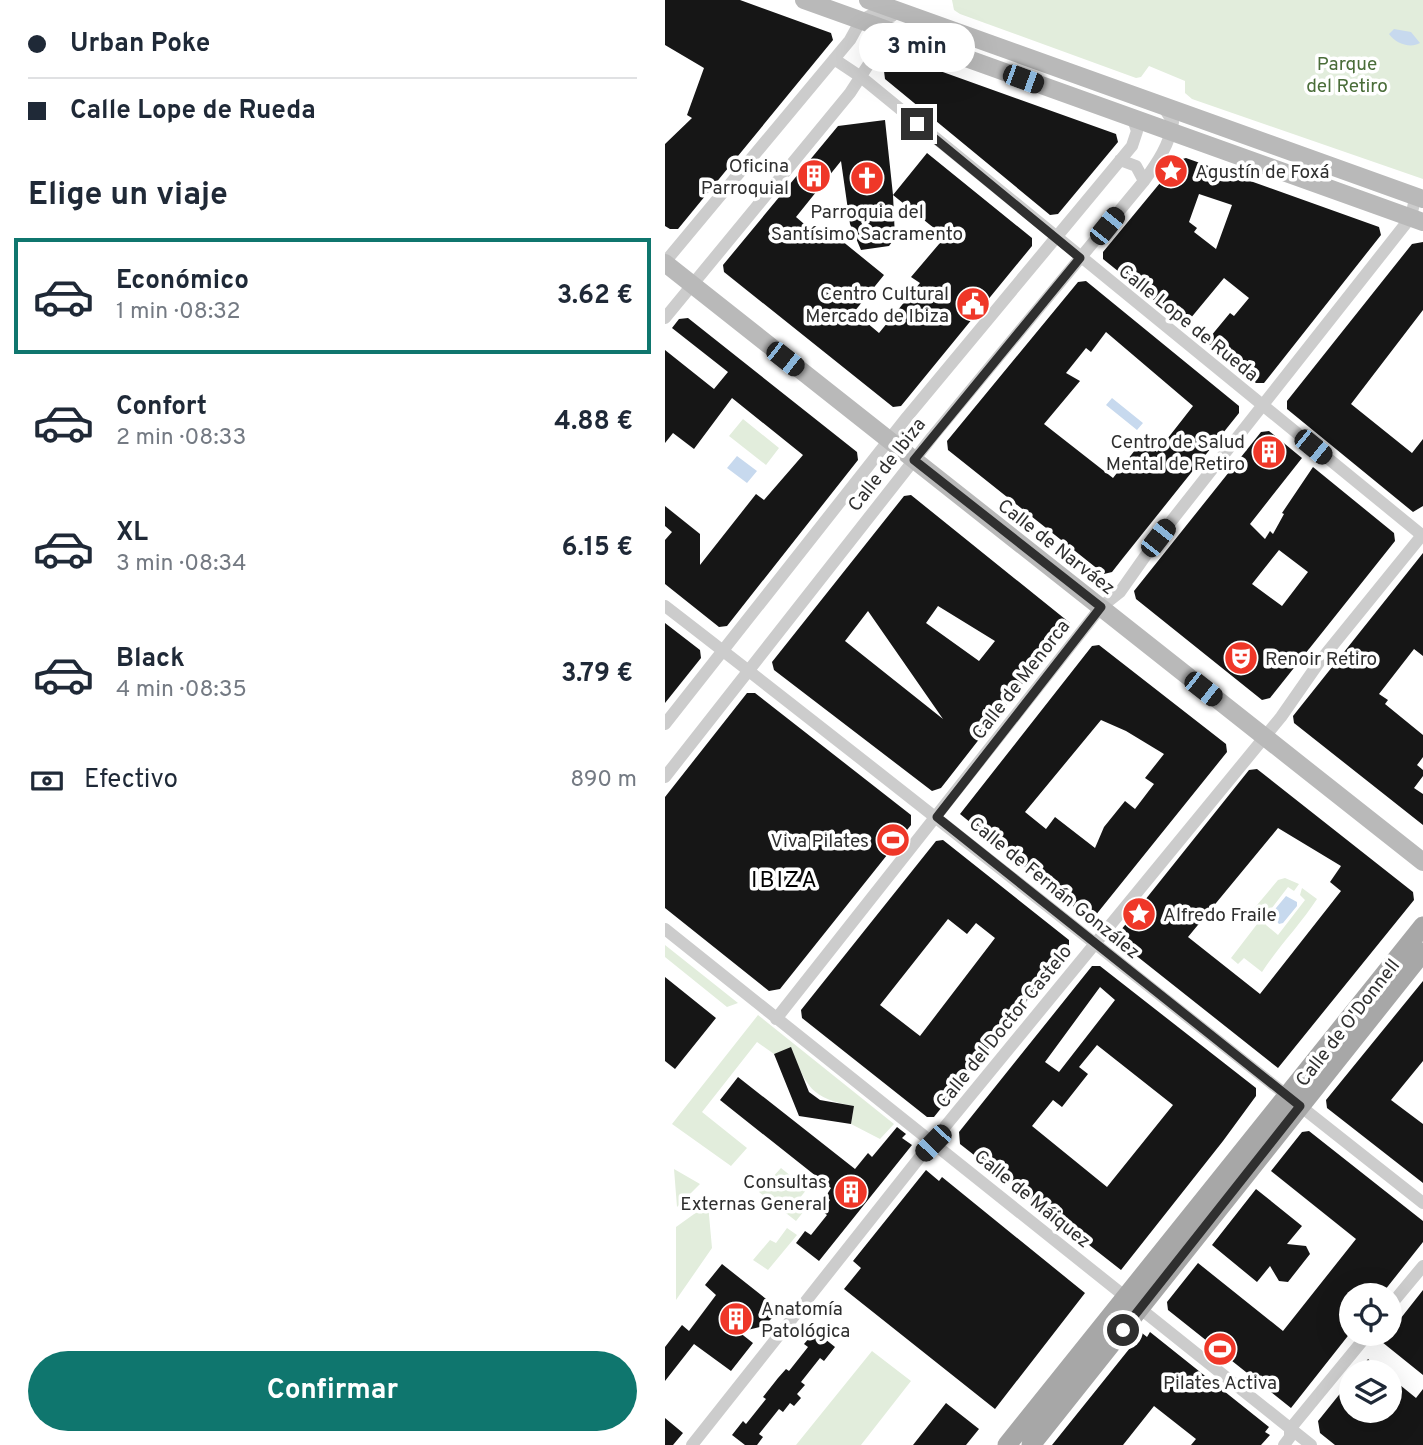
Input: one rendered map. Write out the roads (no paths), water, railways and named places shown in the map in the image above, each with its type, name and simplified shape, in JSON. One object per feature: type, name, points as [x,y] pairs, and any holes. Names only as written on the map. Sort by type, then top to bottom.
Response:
[{"type":"main road","points":[[804,0],[1417,219]]},
{"type":"main road","points":[[868,0],[1418,197]]},
{"type":"main road","name":"Calle de Narváez","points":[[665,263],[1423,862]]},
{"type":"main road","name":"Calle de O'Donnell","points":[[1294,1101],[1423,926]]},
{"type":"main road","name":"Calle de O'Donnell","points":[[1007,1445],[1133,1302],[1294,1101],[1423,952]]},
{"type":"main road","name":"Calle de O'Donnell","points":[[1031,1445],[1133,1302]]},
{"type":"street","points":[[665,263],[834,59],[861,20],[871,13],[881,12],[936,32],[956,32]]},
{"type":"street","points":[[665,318],[861,77],[882,41],[897,33]]},
{"type":"street","name":"Calle Lope de Rueda","points":[[834,59],[861,77],[1056,239],[1423,535]]},
{"type":"street","points":[[1164,108],[1173,122],[1171,132]]},
{"type":"street","name":"Calle de Ibiza","points":[[665,724],[889,440],[1120,160],[1135,140],[1137,126],[1133,119]]},
{"type":"street","name":"Calle de Ibiza","points":[[665,777],[914,460],[1144,181],[1158,162],[1171,132]]},
{"type":"street","points":[[1120,160],[1136,166],[1144,181]]},
{"type":"street","points":[[1417,219],[1418,197]]},
{"type":"street","name":"Calle de Menorca","points":[[776,1019],[1101,607],[1120,592],[1262,405],[1417,219]]},
{"type":"street","name":"Calle del Doctor Castelo","points":[[692,1445],[933,1143],[1264,737],[1308,682],[1320,661],[1423,535]]},
{"type":"street","name":"Calle de Fernán González","points":[[665,606],[937,817],[1423,1203]]},
{"type":"street","name":"Calle de Máiquez","points":[[665,929],[1311,1445]]},
{"type":"street","points":[[1402,1291],[1423,1266]]},
{"type":"street","points":[[1284,1445],[1290,1437],[1290,1429],[1358,1346]]},
{"type":"water","points":[[1394,29],[1411,32],[1420,43],[1407,45],[1399,42],[1389,34]]},
{"type":"water","points":[[1112,398],[1143,423],[1137,430],[1106,405]]},
{"type":"water","points":[[737,456],[757,471],[747,483],[727,468]]},
{"type":"water","points":[[1286,896],[1297,902],[1297,906],[1283,923],[1279,924],[1271,914]]},
{"type":"place","name":"Agustín de Foxá","points":[[1171,171]]},
{"type":"place","name":"Oficina Parroquial","points":[[814,176]]},
{"type":"place","name":"Parroquia del Santísimo Sacramento","points":[[867,178]]},
{"type":"place","name":"Centro Cultural Mercado de Ibiza","points":[[973,304]]},
{"type":"place","name":"Centro de Salud Mental de Retiro","points":[[1269,452]]},
{"type":"place","name":"Renoir Retiro","points":[[1241,658]]},
{"type":"place","name":"Viva Pilates","points":[[893,840]]},
{"type":"place","name":"Alfredo Fraile","points":[[1139,914]]},
{"type":"place","name":"Consultas Externas General","points":[[851,1192]]},
{"type":"place","name":"Anatomía Patológica","points":[[736,1319]]},
{"type":"place","name":"Pilates Activa","points":[[1220,1349]]},
{"type":"district","name":"IBIZA","points":[[785,879]]},
{"type":"park label","name":"Parque del Retiro","points":[[1347,74]]}]
